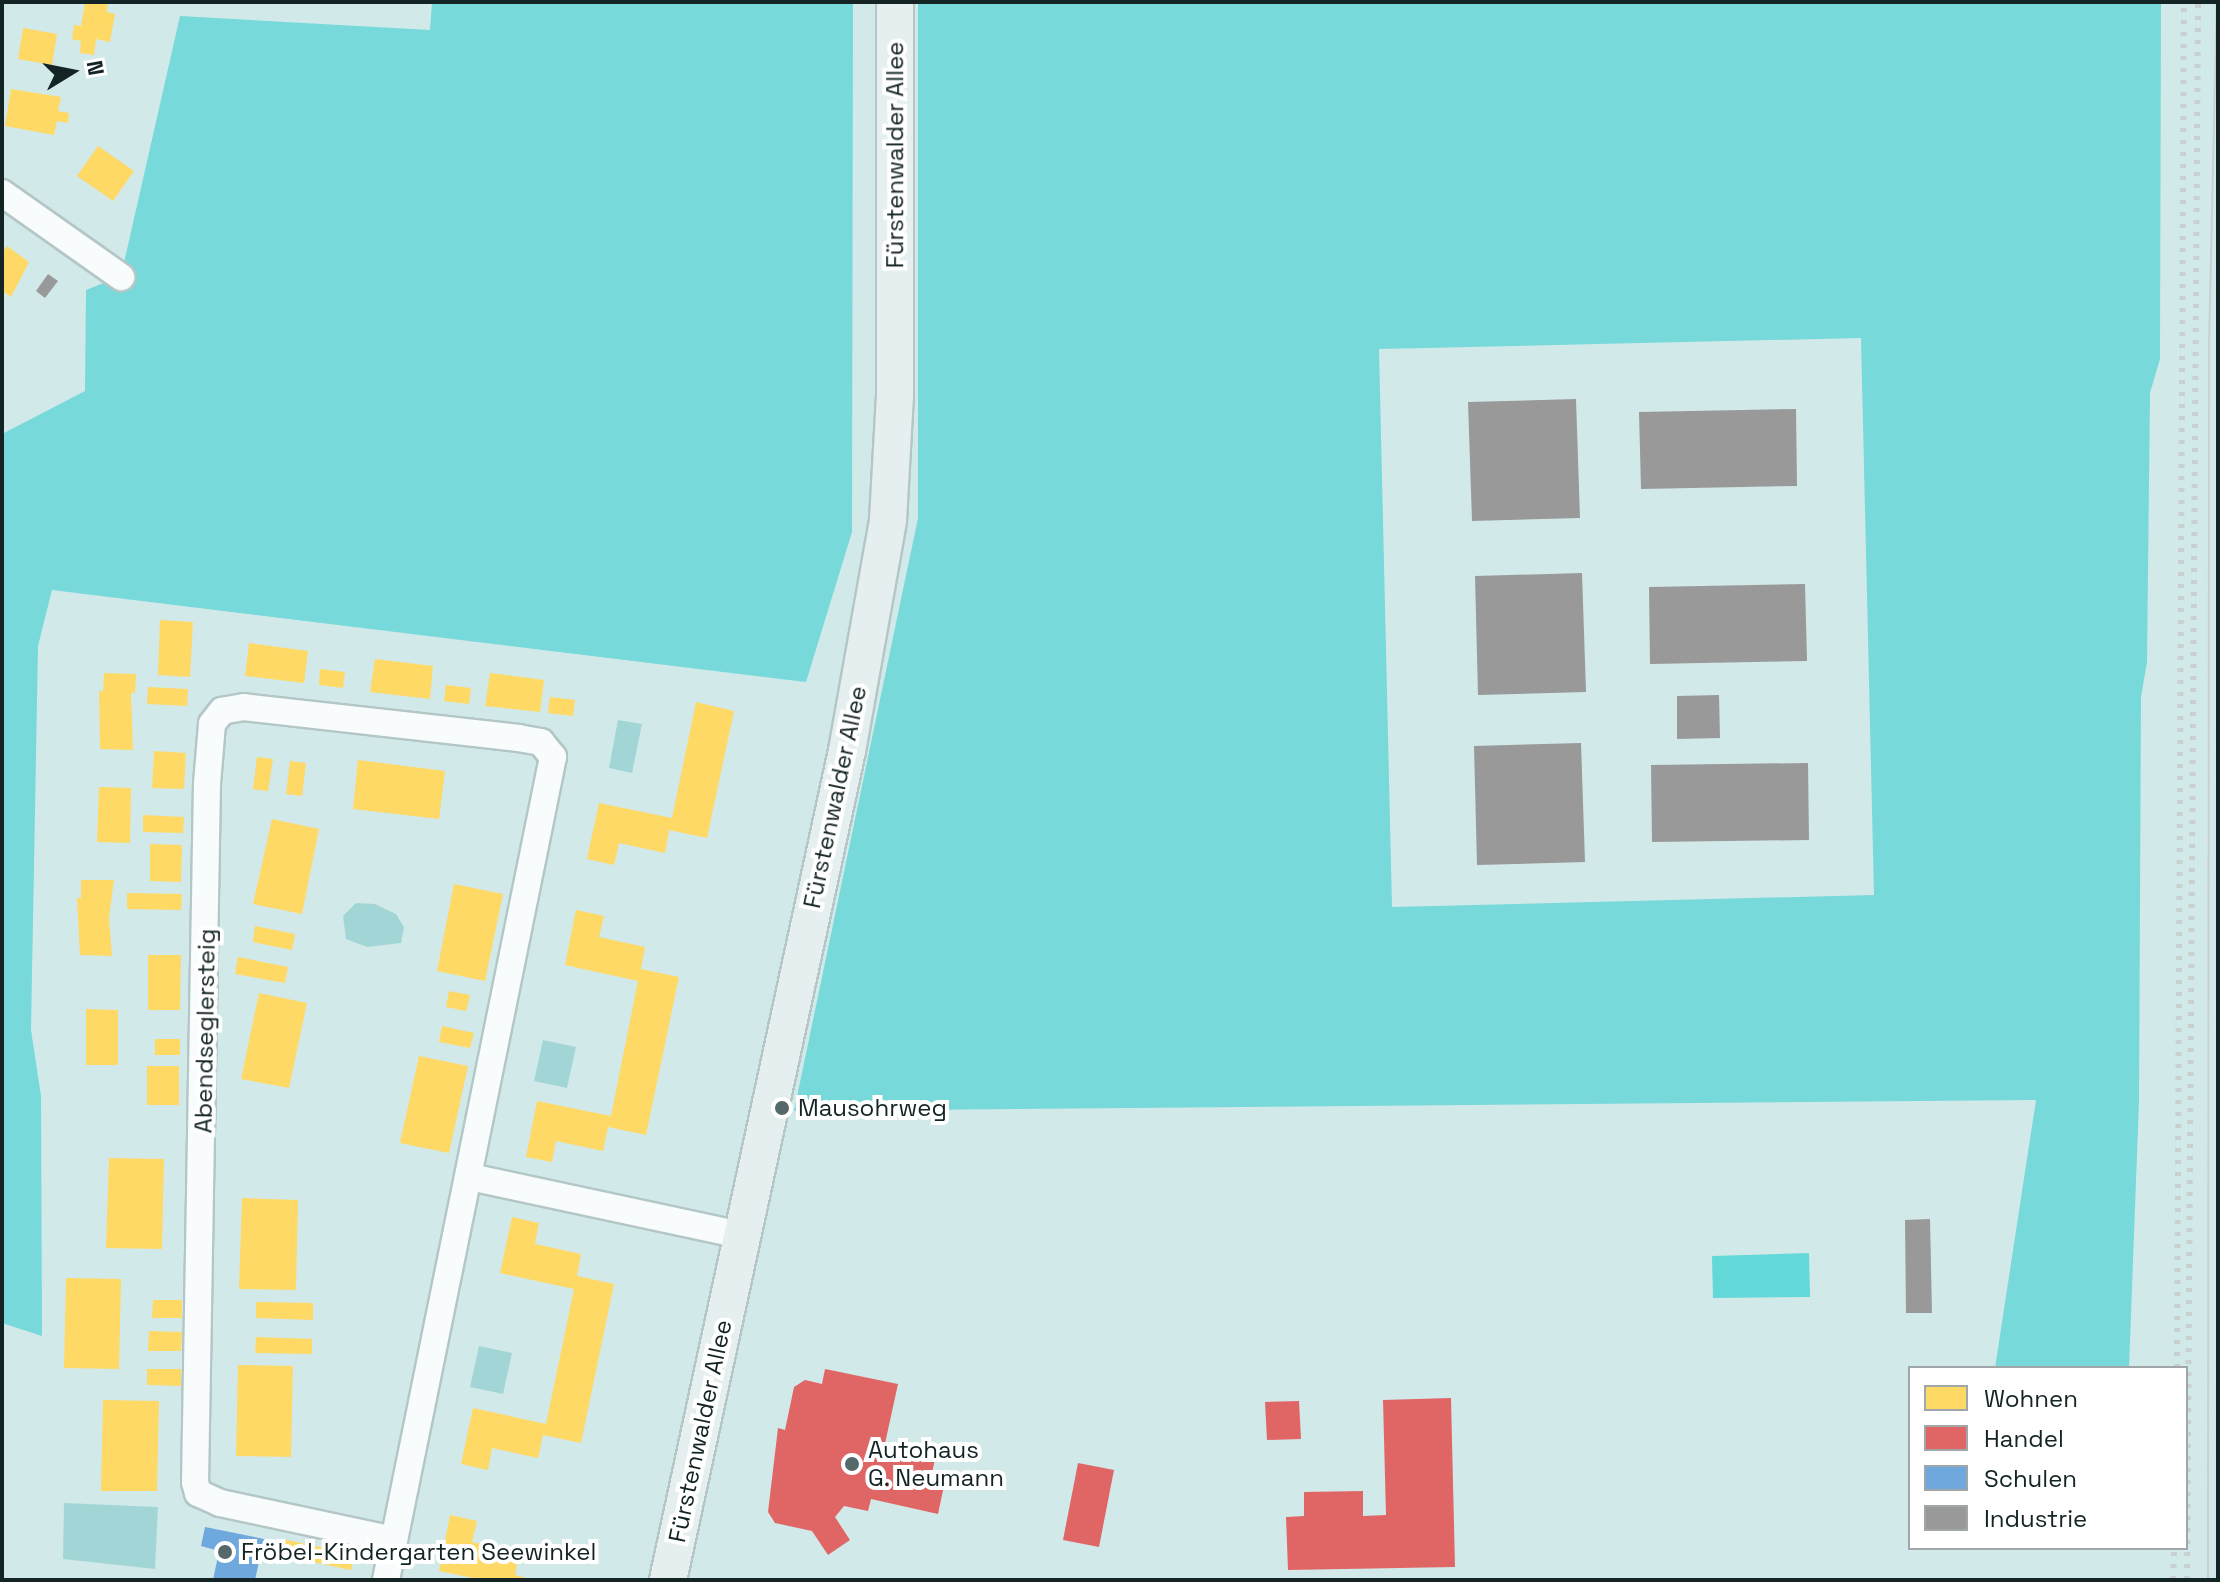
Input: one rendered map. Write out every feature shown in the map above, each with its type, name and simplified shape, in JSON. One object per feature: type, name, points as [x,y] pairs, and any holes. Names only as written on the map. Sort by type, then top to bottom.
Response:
[{"type":"main road","name":"Fürstenwalder Allee","points":[[668,1580],[847,751],[888,520],[895,395],[895,2]]},
{"type":"street","points":[[2,193],[121,277]]},
{"type":"street","name":"Abendseglersteig","points":[[394,1540],[220,1503],[198,1493],[195,1482],[207,783],[212,724],[222,711],[276,709],[519,738],[541,742],[553,757],[470,1177]]},
{"type":"street","points":[[386,1580],[470,1177],[741,1235]]},
{"type":"shaded area","points":[[432,2],[853,2],[852,532],[806,682],[52,590],[38,646],[31,1030],[41,1096],[42,1336],[2,1323],[2,434],[85,391],[86,290],[121,276],[180,16],[430,30]]},
{"type":"shaded area","points":[[918,2],[2161,2],[2160,359],[2150,393],[2147,662],[2141,697],[2139,1101],[2129,1366],[1995,1366],[2036,1100],[794,1111],[918,518]],"holes":[[[1861,338],[1874,895],[1392,907],[1379,349]]]},
{"type":"shaded area","points":[[618,720],[642,724],[632,773],[609,768]]},
{"type":"shaded area","points":[[356,903],[375,904],[396,914],[404,927],[401,943],[367,947],[346,939],[343,916]]},
{"type":"shaded area","points":[[543,1040],[576,1047],[567,1088],[534,1081]]},
{"type":"shaded area","points":[[1809,1253],[1810,1297],[1713,1298],[1712,1256]]},
{"type":"shaded area","points":[[479,1346],[512,1353],[503,1394],[470,1387]]},
{"type":"shaded area","points":[[64,1503],[158,1507],[155,1569],[63,1559]]},
{"type":"building: Wohnen","points":[[85,2],[108,2],[107,12],[115,14],[110,42],[96,39],[94,55],[80,53],[81,41],[72,39],[74,25],[81,26]]},
{"type":"building: Wohnen","points":[[23,28],[57,34],[52,65],[18,59]]},
{"type":"building: Wohnen","points":[[11,89],[61,97],[58,111],[69,113],[68,123],[57,121],[54,135],[5,126]]},
{"type":"building: Wohnen","points":[[98,146],[134,171],[113,201],[77,176]]},
{"type":"building: Wohnen","points":[[7,246],[29,262],[11,297],[2,291],[2,253]]},
{"type":"building: Wohnen","points":[[160,620],[193,622],[190,677],[158,675]]},
{"type":"building: Wohnen","points":[[249,643],[308,651],[304,683],[245,676]]},
{"type":"building: Wohnen","points":[[375,659],[433,666],[430,699],[370,692]]},
{"type":"building: Wohnen","points":[[320,669],[345,672],[343,688],[319,685]]},
{"type":"building: Wohnen","points":[[104,673],[136,674],[135,693],[131,693],[133,750],[100,749],[99,691],[103,691]]},
{"type":"building: Wohnen","points":[[490,673],[544,680],[540,712],[485,706]]},
{"type":"building: Wohnen","points":[[446,685],[471,688],[469,704],[444,701]]},
{"type":"building: Wohnen","points":[[148,687],[188,689],[187,706],[147,704]]},
{"type":"building: Wohnen","points":[[550,697],[575,700],[573,716],[548,713]]},
{"type":"building: Wohnen","points":[[696,702],[734,711],[707,838],[669,830],[665,853],[619,843],[614,865],[587,859],[599,803],[672,818]]},
{"type":"building: Wohnen","points":[[154,751],[186,753],[184,789],[152,788]]},
{"type":"building: Wohnen","points":[[257,757],[273,759],[268,791],[253,789]]},
{"type":"building: Wohnen","points":[[358,760],[445,771],[439,819],[353,809]]},
{"type":"building: Wohnen","points":[[290,761],[306,763],[302,796],[286,794]]},
{"type":"building: Wohnen","points":[[99,787],[131,788],[130,843],[97,842]]},
{"type":"building: Wohnen","points":[[143,815],[184,817],[183,833],[143,832]]},
{"type":"building: Wohnen","points":[[272,819],[319,829],[302,914],[253,904]]},
{"type":"building: Wohnen","points":[[150,844],[182,845],[181,882],[150,881]]},
{"type":"building: Wohnen","points":[[81,880],[114,880],[109,918],[112,956],[80,955],[77,898],[81,898]]},
{"type":"building: Wohnen","points":[[454,884],[503,894],[485,981],[437,971]]},
{"type":"building: Wohnen","points":[[127,893],[182,894],[181,910],[127,909]]},
{"type":"building: Wohnen","points":[[576,910],[604,916],[599,937],[645,947],[641,969],[679,977],[646,1135],[608,1127],[603,1151],[556,1141],[552,1162],[526,1157],[537,1101],[611,1116],[638,981],[565,965]]},
{"type":"building: Wohnen","points":[[255,926],[295,934],[292,950],[253,942]]},
{"type":"building: Wohnen","points":[[148,955],[181,955],[180,1010],[148,1010]]},
{"type":"building: Wohnen","points":[[238,957],[288,967],[285,983],[235,974]]},
{"type":"building: Wohnen","points":[[449,991],[470,995],[466,1011],[446,1007]]},
{"type":"building: Wohnen","points":[[259,993],[307,1003],[289,1088],[241,1079]]},
{"type":"building: Wohnen","points":[[86,1009],[118,1010],[118,1065],[86,1065]]},
{"type":"building: Wohnen","points":[[442,1026],[474,1033],[470,1048],[439,1042]]},
{"type":"building: Wohnen","points":[[155,1039],[180,1039],[180,1055],[155,1055]]},
{"type":"building: Wohnen","points":[[419,1056],[468,1066],[449,1153],[400,1143]]},
{"type":"building: Wohnen","points":[[147,1066],[179,1066],[179,1105],[147,1105]]},
{"type":"building: Wohnen","points":[[109,1158],[164,1159],[162,1249],[106,1248]]},
{"type":"building: Wohnen","points":[[242,1198],[298,1200],[296,1290],[239,1289]]},
{"type":"building: Wohnen","points":[[512,1217],[539,1223],[535,1244],[581,1254],[577,1276],[614,1284],[581,1443],[543,1435],[538,1458],[492,1448],[488,1470],[461,1464],[473,1408],[546,1424],[574,1289],[500,1273]]},
{"type":"building: Wohnen","points":[[66,1278],[121,1279],[119,1369],[64,1368]]},
{"type":"building: Wohnen","points":[[153,1300],[182,1300],[182,1318],[152,1318]]},
{"type":"building: Wohnen","points":[[256,1302],[313,1303],[313,1320],[256,1318]]},
{"type":"building: Wohnen","points":[[149,1331],[182,1332],[181,1351],[148,1351]]},
{"type":"building: Wohnen","points":[[256,1337],[312,1339],[312,1354],[255,1353]]},
{"type":"building: Wohnen","points":[[238,1365],[293,1366],[291,1457],[236,1456]]},
{"type":"building: Wohnen","points":[[147,1369],[181,1369],[181,1386],[147,1385]]},
{"type":"building: Wohnen","points":[[103,1400],[159,1401],[157,1491],[101,1491]]},
{"type":"building: Wohnen","points":[[450,1515],[477,1521],[472,1542],[519,1552],[515,1575],[534,1580],[483,1580],[439,1571]]},
{"type":"building: Wohnen","points":[[282,1539],[354,1554],[351,1570],[279,1555]]},
{"type":"building: Handel","name":"Autohaus G. Neumann","points":[[825,1369],[898,1384],[884,1448],[935,1459],[931,1478],[945,1481],[938,1514],[871,1499],[868,1511],[844,1506],[835,1517],[850,1540],[828,1555],[812,1531],[775,1523],[768,1512],[778,1428],[785,1430],[794,1387],[805,1380],[822,1384]]},
{"type":"building: Handel","points":[[1451,1398],[1455,1567],[1288,1570],[1286,1517],[1304,1516],[1304,1492],[1363,1491],[1363,1516],[1386,1515],[1383,1400]]},
{"type":"building: Handel","points":[[1299,1401],[1301,1439],[1267,1440],[1265,1402]]},
{"type":"building: Handel","points":[[1078,1463],[1114,1470],[1099,1547],[1063,1540]]},
{"type":"building: Schulen","points":[[205,1527],[264,1539],[255,1580],[213,1580],[219,1551],[201,1546]]},
{"type":"building: Industrie","points":[[48,274],[58,281],[45,298],[36,291]]},
{"type":"building: Industrie","points":[[1576,399],[1580,518],[1472,521],[1468,402]]},
{"type":"building: Industrie","points":[[1796,409],[1797,486],[1641,489],[1639,412]]},
{"type":"building: Industrie","points":[[1582,573],[1586,692],[1478,695],[1475,576]]},
{"type":"building: Industrie","points":[[1805,584],[1807,661],[1650,664],[1649,587]]},
{"type":"building: Industrie","points":[[1719,695],[1720,738],[1677,739],[1677,696]]},
{"type":"building: Industrie","points":[[1581,743],[1585,862],[1477,865],[1474,746]]},
{"type":"building: Industrie","points":[[1808,763],[1809,840],[1652,842],[1651,765]]},
{"type":"building: Industrie","points":[[1930,1219],[1932,1313],[1906,1313],[1905,1220]]},
{"type":"tram line","points":[[2208,1580],[2209,344],[2217,2]]},
{"type":"railway","points":[[2177,1366],[2184,2]]},
{"type":"railway","points":[[2188,1437],[2198,2]]},
{"type":"railway","points":[[2173,1580],[2174,1550]]},
{"type":"railway","points":[[2187,1550],[2187,1580]]},
{"type":"place","name":"Mausohrweg","points":[[782,1108]]},
{"type":"place","name":"Autohaus G. Neumann","points":[[852,1464]]},
{"type":"place","name":"Fröbel-Kindergarten Seewinkel","points":[[225,1552]]}]
